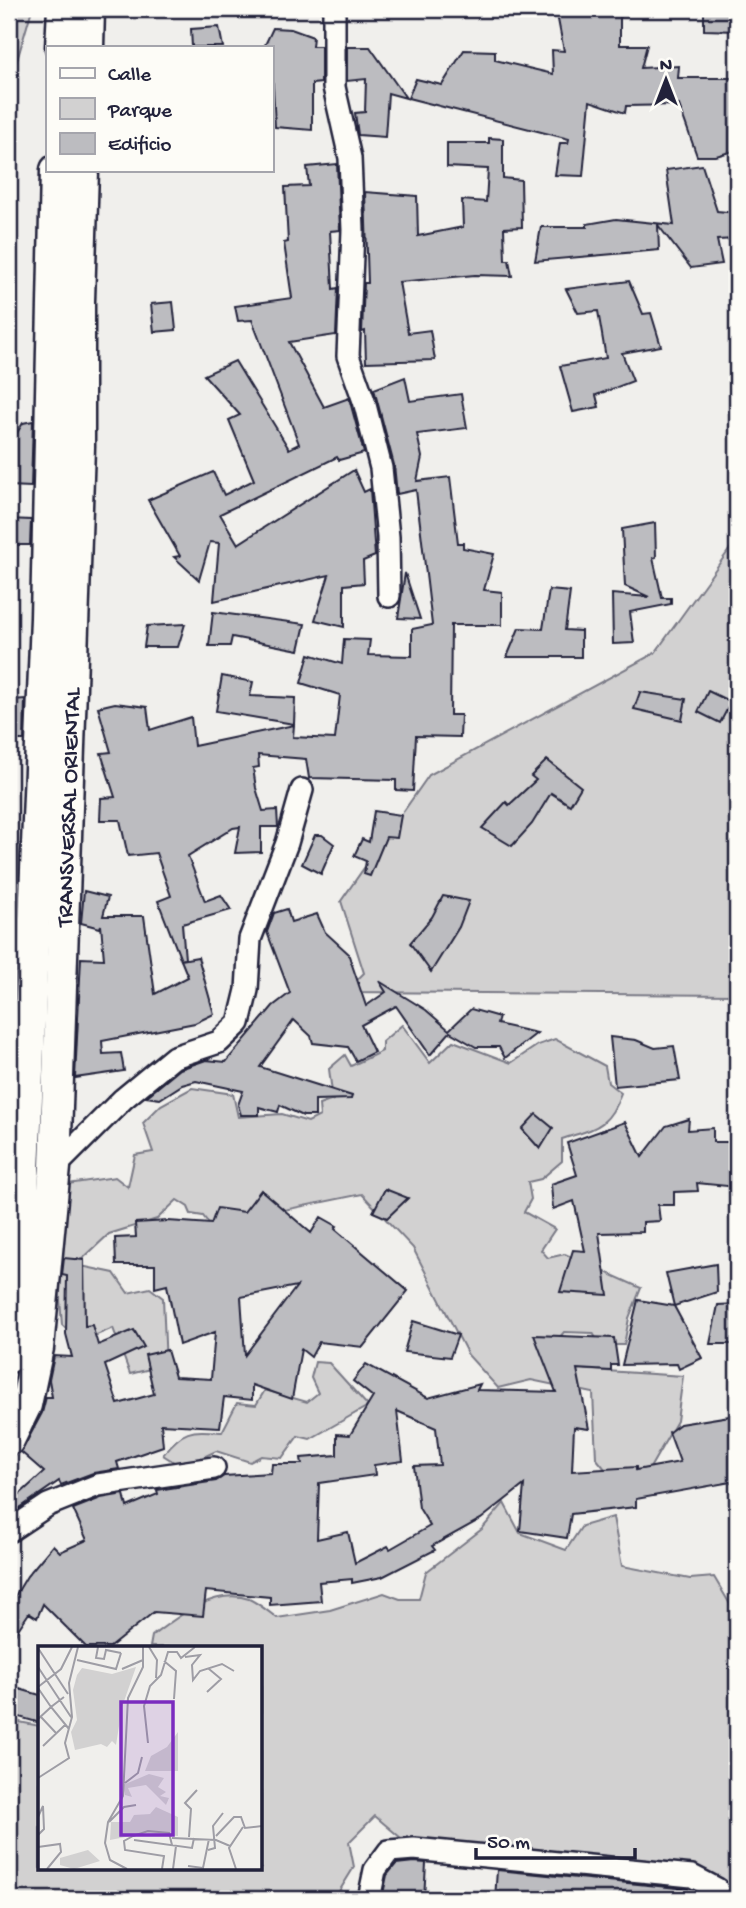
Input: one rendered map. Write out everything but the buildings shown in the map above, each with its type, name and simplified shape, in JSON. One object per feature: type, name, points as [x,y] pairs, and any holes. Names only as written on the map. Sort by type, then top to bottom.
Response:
[{"type":"main road","points":[[61,46],[63,9]]},
{"type":"main road","points":[[88,46],[89,9]]},
{"type":"main road","name":"TRANSVERSAL ORIENTAL","points":[[9,1440],[26,1405],[38,1348],[55,1167],[56,172]]},
{"type":"main road","name":"TRANSVERSAL ORIENTAL","points":[[9,1357],[21,1248],[57,634],[79,447],[83,172]]},
{"type":"street","points":[[334,9],[334,87],[350,158],[353,230],[348,356],[364,401],[381,468],[388,537],[389,596]]},
{"type":"street","points":[[55,1167],[123,1099],[174,1057],[219,1042],[239,1023],[247,990],[250,939],[287,843],[302,790]]},
{"type":"street","points":[[9,1531],[48,1506],[98,1485],[214,1468]]},
{"type":"street","points":[[369,1899],[374,1870],[389,1851],[415,1849],[692,1876],[717,1889],[723,1899]]},
{"type":"green space","points":[[9,9],[32,9],[13,74],[9,167]]},
{"type":"green space","points":[[737,539],[737,995],[345,992],[364,973],[341,901],[429,775],[655,653]]},
{"type":"green space","points":[[402,1025],[430,1063],[453,1041],[511,1063],[538,1045],[555,1039],[605,1066],[608,1083],[621,1093],[611,1114],[599,1125],[562,1139],[562,1161],[541,1179],[528,1182],[531,1199],[524,1212],[555,1229],[541,1250],[548,1258],[565,1254],[641,1288],[629,1318],[624,1345],[600,1345],[593,1333],[564,1332],[552,1346],[575,1369],[683,1376],[677,1421],[643,1480],[618,1485],[596,1458],[593,1393],[531,1380],[498,1388],[468,1355],[413,1248],[362,1194],[210,1225],[203,1216],[191,1214],[188,1207],[177,1200],[157,1219],[109,1234],[76,1265],[114,1273],[128,1293],[150,1288],[163,1298],[166,1365],[130,1374],[113,1328],[80,1342],[62,1325],[58,1275],[34,1189],[115,1177],[128,1187],[135,1155],[153,1152],[143,1123],[161,1105],[192,1088],[233,1094],[238,1117],[282,1114],[308,1122],[320,1116],[319,1105],[333,1100],[329,1069],[345,1055],[351,1066],[382,1051],[382,1042]]},
{"type":"green space","points":[[315,1362],[329,1363],[368,1406],[310,1439],[298,1436],[282,1458],[261,1456],[250,1462],[216,1451],[182,1467],[163,1455],[176,1440],[188,1433],[222,1432],[237,1403],[256,1405],[265,1390],[307,1402],[318,1393],[311,1378]]},
{"type":"green space","points":[[504,1503],[520,1533],[566,1550],[582,1526],[613,1517],[622,1566],[690,1579],[714,1577],[737,1616],[737,1899],[723,1899],[717,1889],[414,1849],[375,1816],[349,1842],[354,1867],[335,1898],[236,1899],[220,1893],[200,1892],[162,1899],[9,1899],[9,1720],[38,1726],[38,1870],[262,1870],[262,1646],[150,1646],[152,1636],[197,1606],[223,1597],[249,1599],[277,1618],[330,1610],[384,1593],[400,1599],[419,1599],[426,1572],[482,1529]]}]
